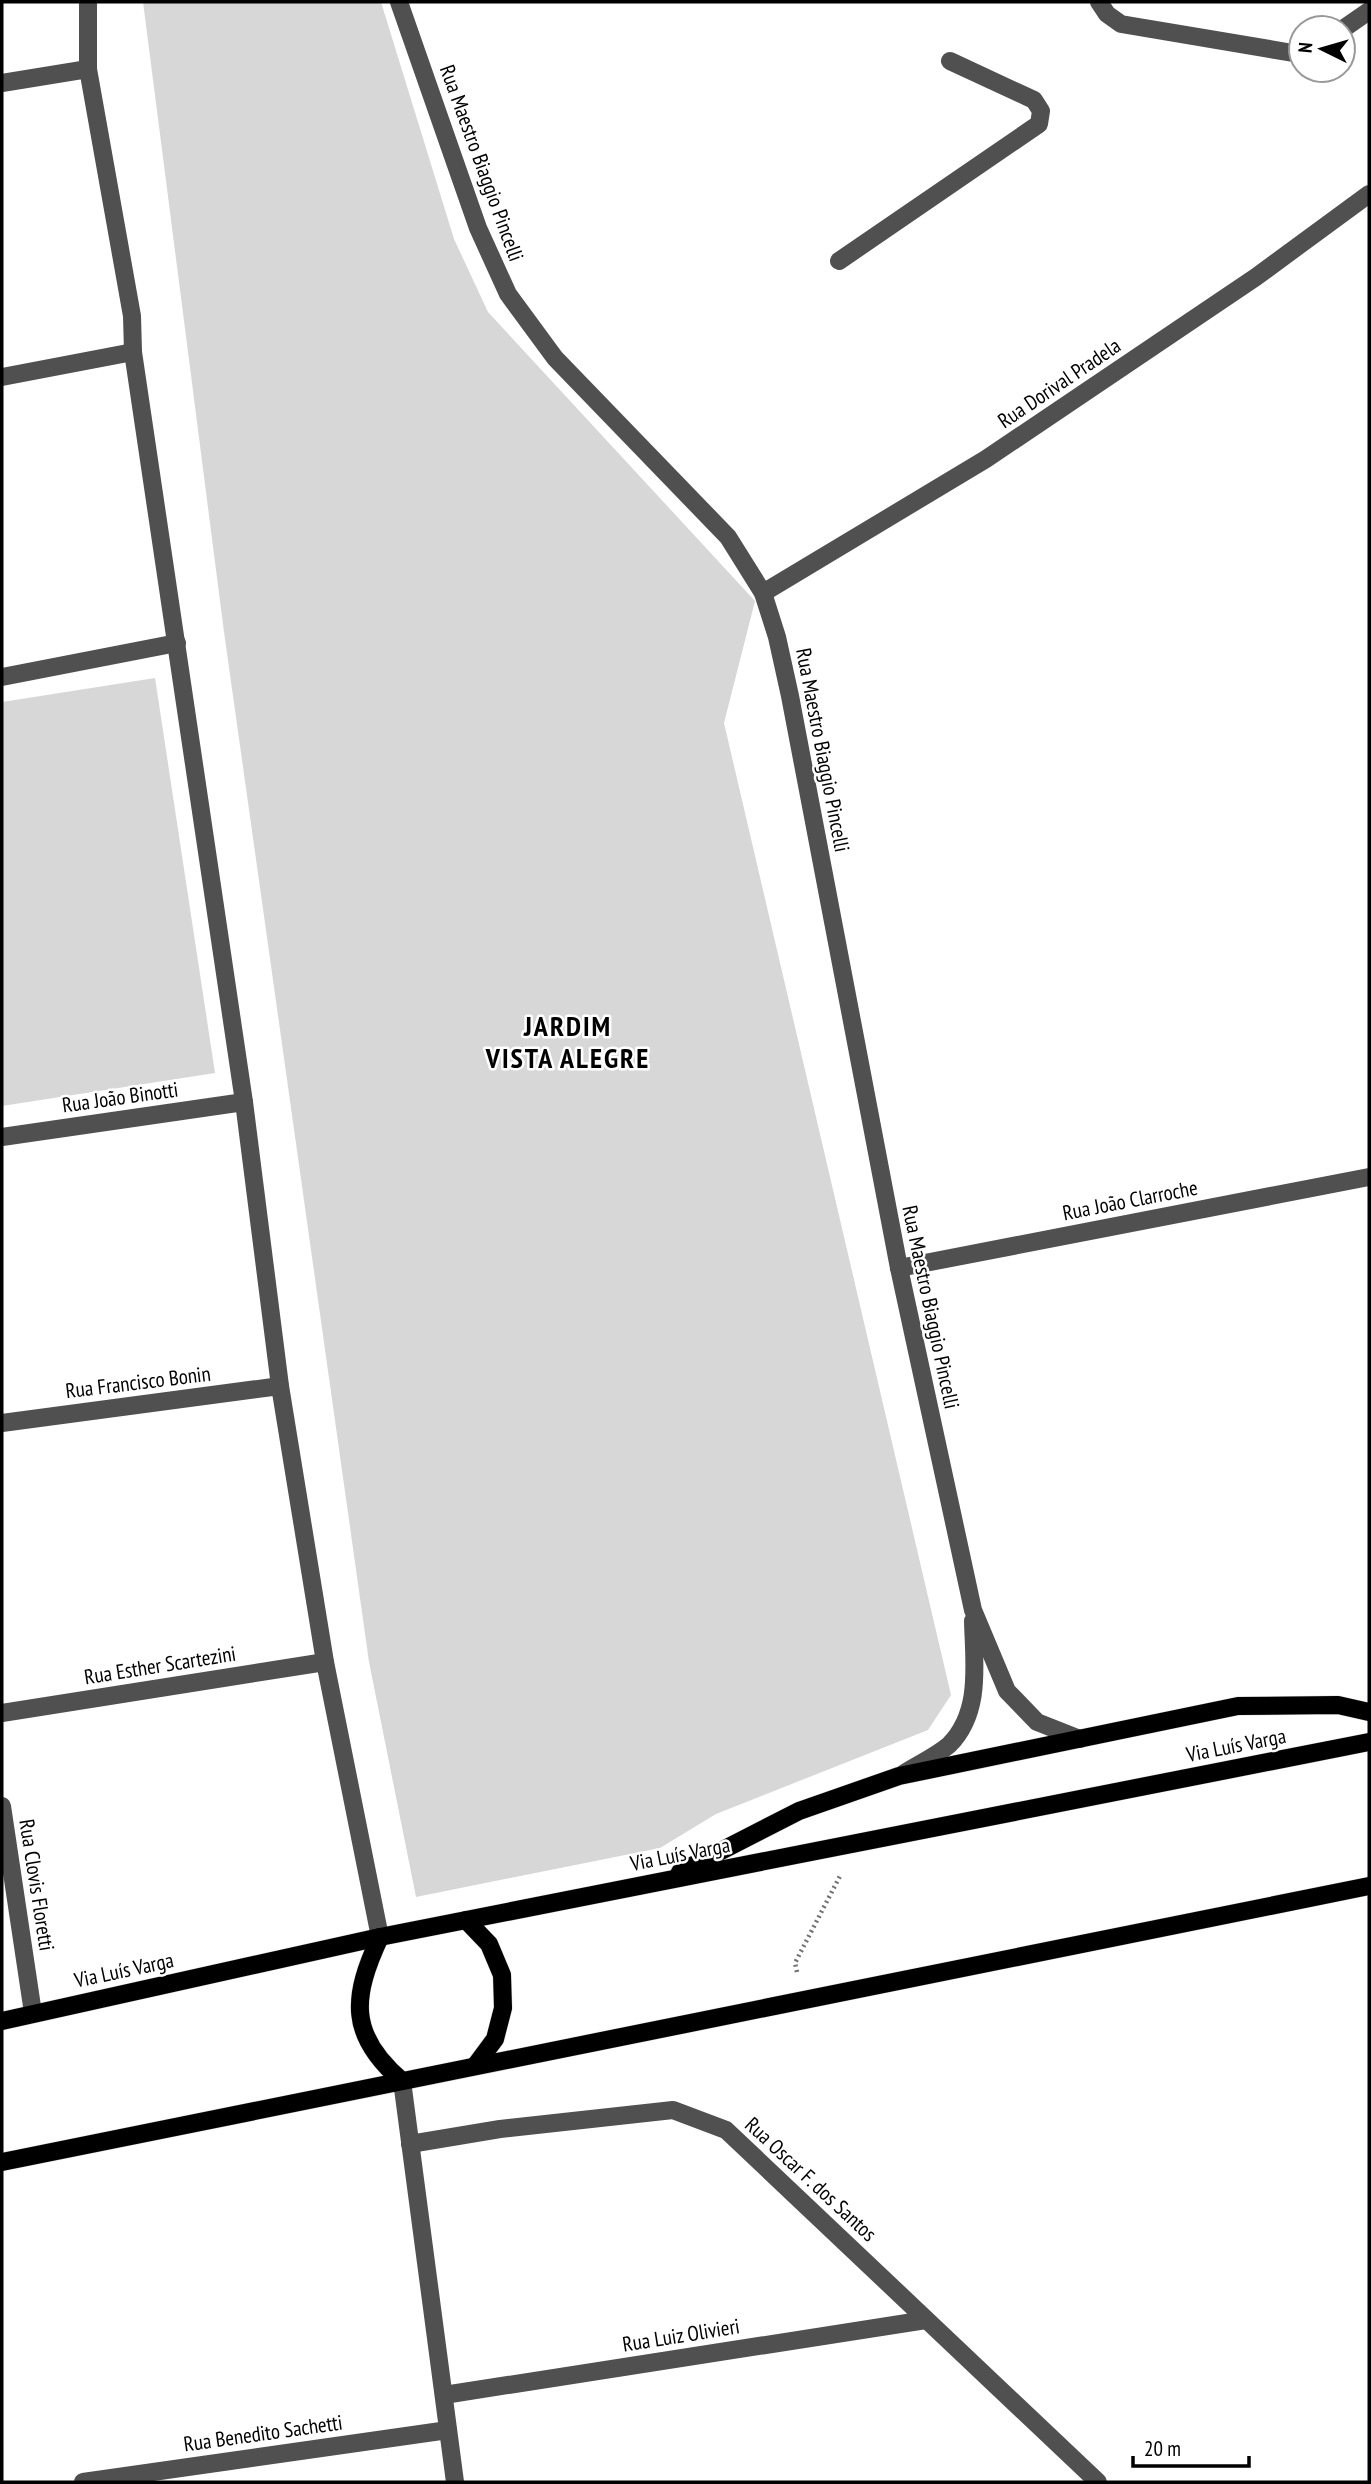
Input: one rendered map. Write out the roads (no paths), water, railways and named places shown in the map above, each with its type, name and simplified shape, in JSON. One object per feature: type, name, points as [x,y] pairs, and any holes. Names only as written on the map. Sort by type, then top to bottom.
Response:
[{"type":"main road","points":[[660,1882],[799,1811],[899,1776],[1238,1706],[1338,1705],[1369,1712]]},
{"type":"main road","name":"Via Luís Varga","points":[[2,2021],[380,1937],[1369,1742]]},
{"type":"main road","points":[[2,2162],[1369,1886]]},
{"type":"main road","points":[[466,1920],[489,1944],[502,1975],[503,2008],[495,2039],[475,2066]]},
{"type":"main road","points":[[380,1937],[366,1966],[360,1991],[360,2017],[368,2042],[382,2064],[402,2081]]},
{"type":"street","points":[[88,2],[88,69],[132,316],[133,352],[244,1102],[280,1386],[325,1662],[380,1937]]},
{"type":"street","name":"Rua Maestro Biaggio Pincelli","points":[[399,2],[478,228],[508,294],[555,358],[728,537],[763,593],[777,637],[790,696],[899,1268],[973,1610],[1007,1691],[1037,1722],[1080,1739]]},
{"type":"street","points":[[1099,2],[1107,14],[1121,24],[1287,52]]},
{"type":"street","points":[[839,261],[1039,124],[1041,111],[1034,100],[950,61]]},
{"type":"street","points":[[2,83],[88,69]]},
{"type":"street","name":"Rua Dorival Pradela","points":[[763,593],[986,459],[1256,277],[1369,194]]},
{"type":"street","points":[[2,377],[133,352]]},
{"type":"street","points":[[2,677],[177,643]]},
{"type":"street","name":"Rua João Binotti","points":[[2,1137],[244,1102]]},
{"type":"street","name":"Rua João Clarroche","points":[[899,1268],[1369,1177]]},
{"type":"street","name":"Rua Francisco Bonin","points":[[2,1423],[280,1386]]},
{"type":"street","name":"Rua Maestro Biaggio Pincelli","points":[[899,1776],[948,1745],[968,1718],[974,1689],[973,1610]]},
{"type":"street","name":"Rua Esther Scartezini","points":[[2,1713],[325,1662]]},
{"type":"street","name":"Rua Clovis Floretti","points":[[2,1806],[33,2013]]},
{"type":"street","points":[[402,2081],[455,2482]]},
{"type":"street","name":"Rua Oscar F. dos Santos","points":[[410,2144],[500,2129],[673,2110],[726,2130],[1098,2482]]},
{"type":"street","name":"Rua Luiz Olivieri","points":[[444,2395],[926,2320]]},
{"type":"street","name":"Rua Benedito Sachetti","points":[[83,2482],[448,2430]]},
{"type":"district","name":"JARDIM VISTA ALEGRE","points":[[568,1041]]}]
